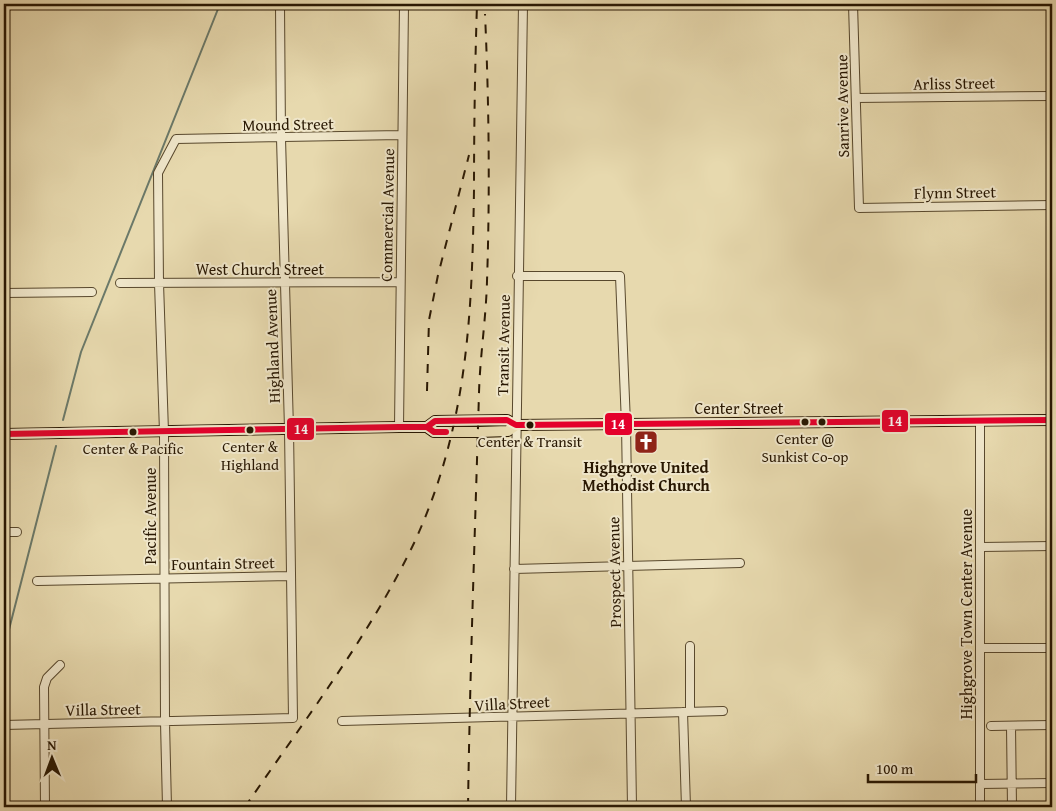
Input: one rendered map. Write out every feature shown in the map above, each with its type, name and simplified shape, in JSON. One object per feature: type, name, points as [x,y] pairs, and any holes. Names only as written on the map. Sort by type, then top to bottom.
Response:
[{"type":"main road","points":[[4,6],[9,4]]},
{"type":"main road","name":"Center Street","points":[[4,434],[427,427],[435,421],[507,420],[516,426],[1052,420]]},
{"type":"street","name":"Highland Avenue","points":[[280,4],[293,718]]},
{"type":"street","name":"Commercial Avenue","points":[[400,427],[401,135],[404,4]]},
{"type":"street","name":"Transit Avenue","points":[[511,807],[517,276],[523,4]]},
{"type":"street","name":"Sanrive Avenue","points":[[854,4],[859,208]]},
{"type":"street","name":"Arliss Street","points":[[856,98],[1052,96]]},
{"type":"street","name":"Mound Street","points":[[176,139],[401,135]]},
{"type":"street","name":"Pacific Avenue","points":[[167,807],[164,722],[164,432],[159,283],[158,173],[176,139]]},
{"type":"street","name":"Flynn Street","points":[[859,208],[1052,205]]},
{"type":"street","name":"Prospect Avenue","points":[[517,276],[620,276],[626,424],[632,807]]},
{"type":"street","name":"West Church Street","points":[[120,283],[400,282]]},
{"type":"street","points":[[4,293],[92,292]]},
{"type":"street","name":"Highgrove Town Center Avenue","points":[[980,421],[982,547],[980,807]]},
{"type":"street","points":[[4,532],[18,532]]},
{"type":"street","points":[[982,547],[1052,546]]},
{"type":"street","points":[[514,569],[740,563]]},
{"type":"street","name":"Fountain Street","points":[[38,581],[290,576]]},
{"type":"street","points":[[686,807],[690,646]]},
{"type":"street","points":[[980,648],[1052,648],[1052,676]]},
{"type":"street","points":[[45,807],[44,687],[47,678],[60,665]]},
{"type":"street","name":"Villa Street","points":[[342,721],[469,719],[512,715],[723,711]]},
{"type":"street","name":"Villa Street","points":[[4,725],[293,718]]},
{"type":"street","points":[[991,726],[1052,725]]},
{"type":"street","points":[[1011,726],[1012,807]]},
{"type":"street","points":[[980,784],[1052,783]]},
{"type":"waterway","points":[[63,420],[81,352],[218,9]]},
{"type":"waterway","points":[[4,649],[56,446]]},
{"type":"railway","points":[[245,807],[335,677],[378,610],[415,541],[433,498],[446,455],[464,368],[468,325],[473,236],[477,4]]},
{"type":"railway","points":[[468,807],[479,393],[488,248],[489,148],[485,14]]},
{"type":"railway","points":[[427,391],[429,320],[438,275],[469,155]]},
{"type":"transit line","name":"14","points":[[427,427],[435,421],[507,420],[516,425],[1052,420]]},
{"type":"transit line","name":"14","points":[[4,434],[399,427],[427,427],[434,432],[446,432]]},
{"type":"place","name":"Center @ Sunkist Co-op","points":[[805,422]]},
{"type":"place","name":"Center & Transit","points":[[530,425]]},
{"type":"place","name":"Center & Highland","points":[[250,430]]},
{"type":"place","name":"Center & Pacific","points":[[133,432]]},
{"type":"place","name":"Highgrove United Methodist Church","points":[[646,442]]}]
